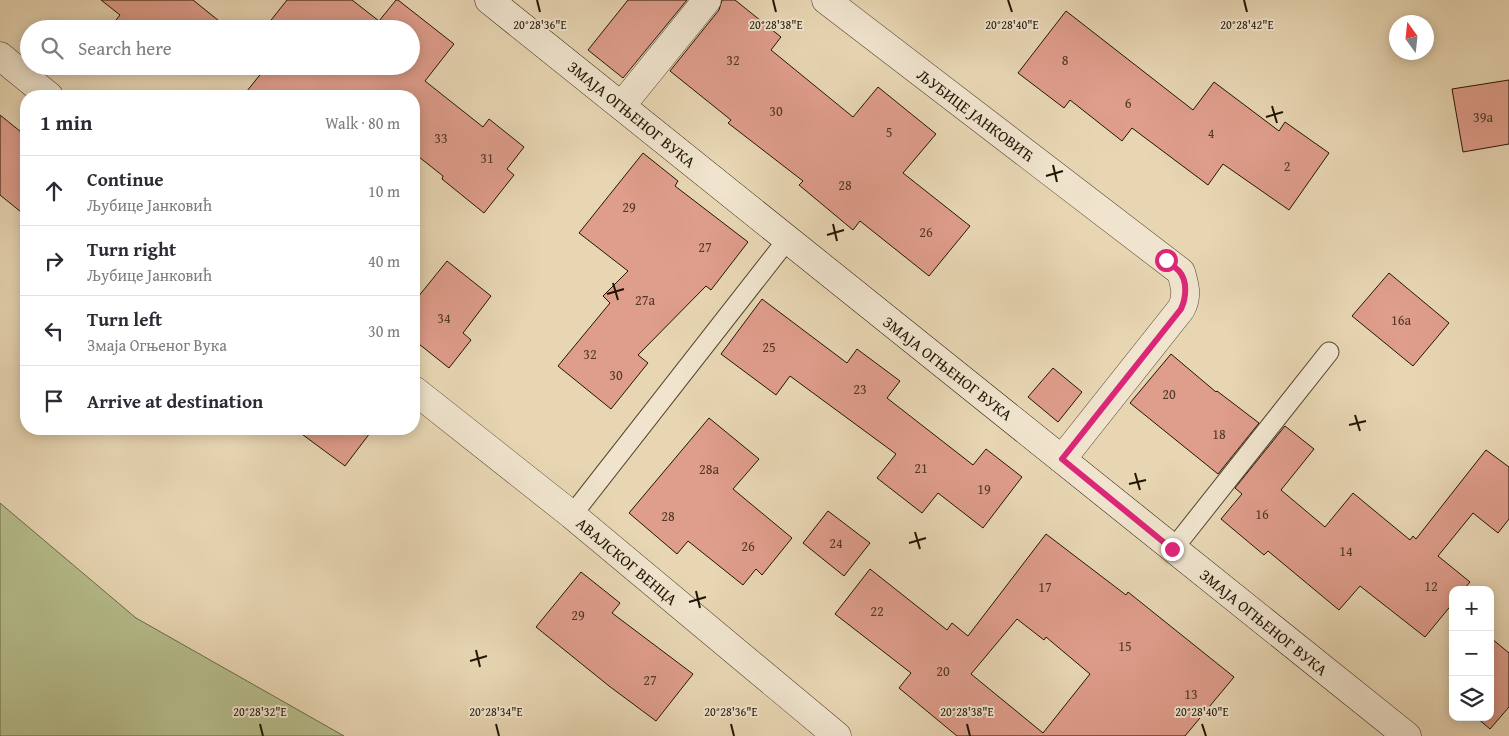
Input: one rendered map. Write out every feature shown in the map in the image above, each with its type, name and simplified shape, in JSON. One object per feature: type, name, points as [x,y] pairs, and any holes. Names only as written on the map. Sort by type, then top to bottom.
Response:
[{"type":"street","name":"ЗМАЈА ОГЊЕНОГ ВУКА","points":[[489,0],[1407,736]]},
{"type":"street","points":[[622,105],[707,0]]},
{"type":"street","name":"ЉУБИЦЕ ЈАНКОВИЋ","points":[[826,0],[1181,272],[1185,285],[1186,300],[1181,309],[1062,459]]},
{"type":"street","points":[[0,56],[20,72]]},
{"type":"street","points":[[23,75],[42,90]]},
{"type":"street","name":"АВАЛСКОГ ВЕНЦА","points":[[420,395],[572,515],[837,736]]},
{"type":"lane","points":[[572,515],[787,240]]},
{"type":"lane","points":[[1172,549],[1329,352]]},
{"type":"green space","points":[[0,503],[136,618],[344,736],[0,736]]},
{"type":"building","points":[[101,0],[193,0],[218,20],[116,20],[120,15]]},
{"type":"building","points":[[287,0],[352,0],[378,20],[271,20]]},
{"type":"building","points":[[398,0],[454,44],[425,81],[483,127],[489,119],[524,147],[507,169],[514,175],[484,213],[442,179],[443,176],[420,158],[420,90],[248,90],[260,75],[420,75],[420,20],[380,20]]},
{"type":"building","points":[[628,0],[687,0],[623,78],[588,50]]},
{"type":"building","points":[[722,0],[735,0],[781,37],[771,50],[853,117],[878,87],[936,134],[903,173],[970,226],[929,276],[860,221],[853,230],[799,185],[803,181],[728,123],[731,120],[670,71],[719,10]]},
{"type":"building","points":[[1066,11],[1193,110],[1214,82],[1279,131],[1285,122],[1329,153],[1289,210],[1223,164],[1208,185],[1132,128],[1122,141],[1070,100],[1064,108],[1018,73]]},
{"type":"building","points":[[1509,80],[1509,144],[1463,152],[1452,89]]},
{"type":"building","points":[[0,115],[20,131],[20,211],[0,195]]},
{"type":"building","points":[[643,153],[678,181],[675,186],[748,242],[711,290],[706,286],[638,355],[648,363],[611,409],[558,366],[610,303],[603,296],[628,271],[579,233]]},
{"type":"building","points":[[447,261],[491,296],[463,333],[471,340],[449,368],[420,345],[420,295]]},
{"type":"building","points":[[1389,273],[1449,323],[1413,366],[1352,316]]},
{"type":"building","points":[[762,299],[847,363],[857,349],[900,381],[887,398],[973,465],[986,449],[1022,477],[983,528],[938,493],[922,513],[877,478],[896,454],[790,376],[776,395],[721,354]]},
{"type":"building","points":[[1171,354],[1216,392],[1259,423],[1218,474],[1130,403]]},
{"type":"building","points":[[1053,368],[1082,392],[1058,422],[1028,397]]},
{"type":"building","points":[[709,418],[759,459],[733,489],[792,538],[762,575],[756,569],[743,585],[688,541],[677,554],[629,513]]},
{"type":"building","points":[[1285,426],[1314,449],[1281,490],[1325,527],[1353,493],[1410,540],[1413,536],[1416,539],[1486,450],[1509,467],[1509,519],[1498,533],[1473,513],[1438,556],[1470,582],[1466,586],[1449,586],[1449,608],[1425,637],[1360,586],[1339,610],[1268,551],[1264,555],[1221,519],[1242,494],[1235,488]]},
{"type":"building","points":[[303,435],[368,435],[345,466]]},
{"type":"building","points":[[828,511],[870,543],[844,576],[803,543]]},
{"type":"building","points":[[1046,534],[1126,595],[1128,592],[1234,677],[1185,736],[957,736],[899,688],[911,673],[835,614],[870,569],[947,630],[952,623],[968,636]],"holes":[[[1017,619],[1044,640],[1046,637],[1090,674],[1043,733],[971,674]]]},
{"type":"building","points":[[581,572],[620,603],[612,613],[693,674],[656,721],[536,627]]},
{"type":"building","points":[[1494,640],[1509,653],[1509,707],[1490,729],[1481,721],[1494,721]]},
{"type":"route","points":[[1166,260],[1181,272],[1185,285],[1186,300],[1181,309],[1062,459],[1172,549]]}]
